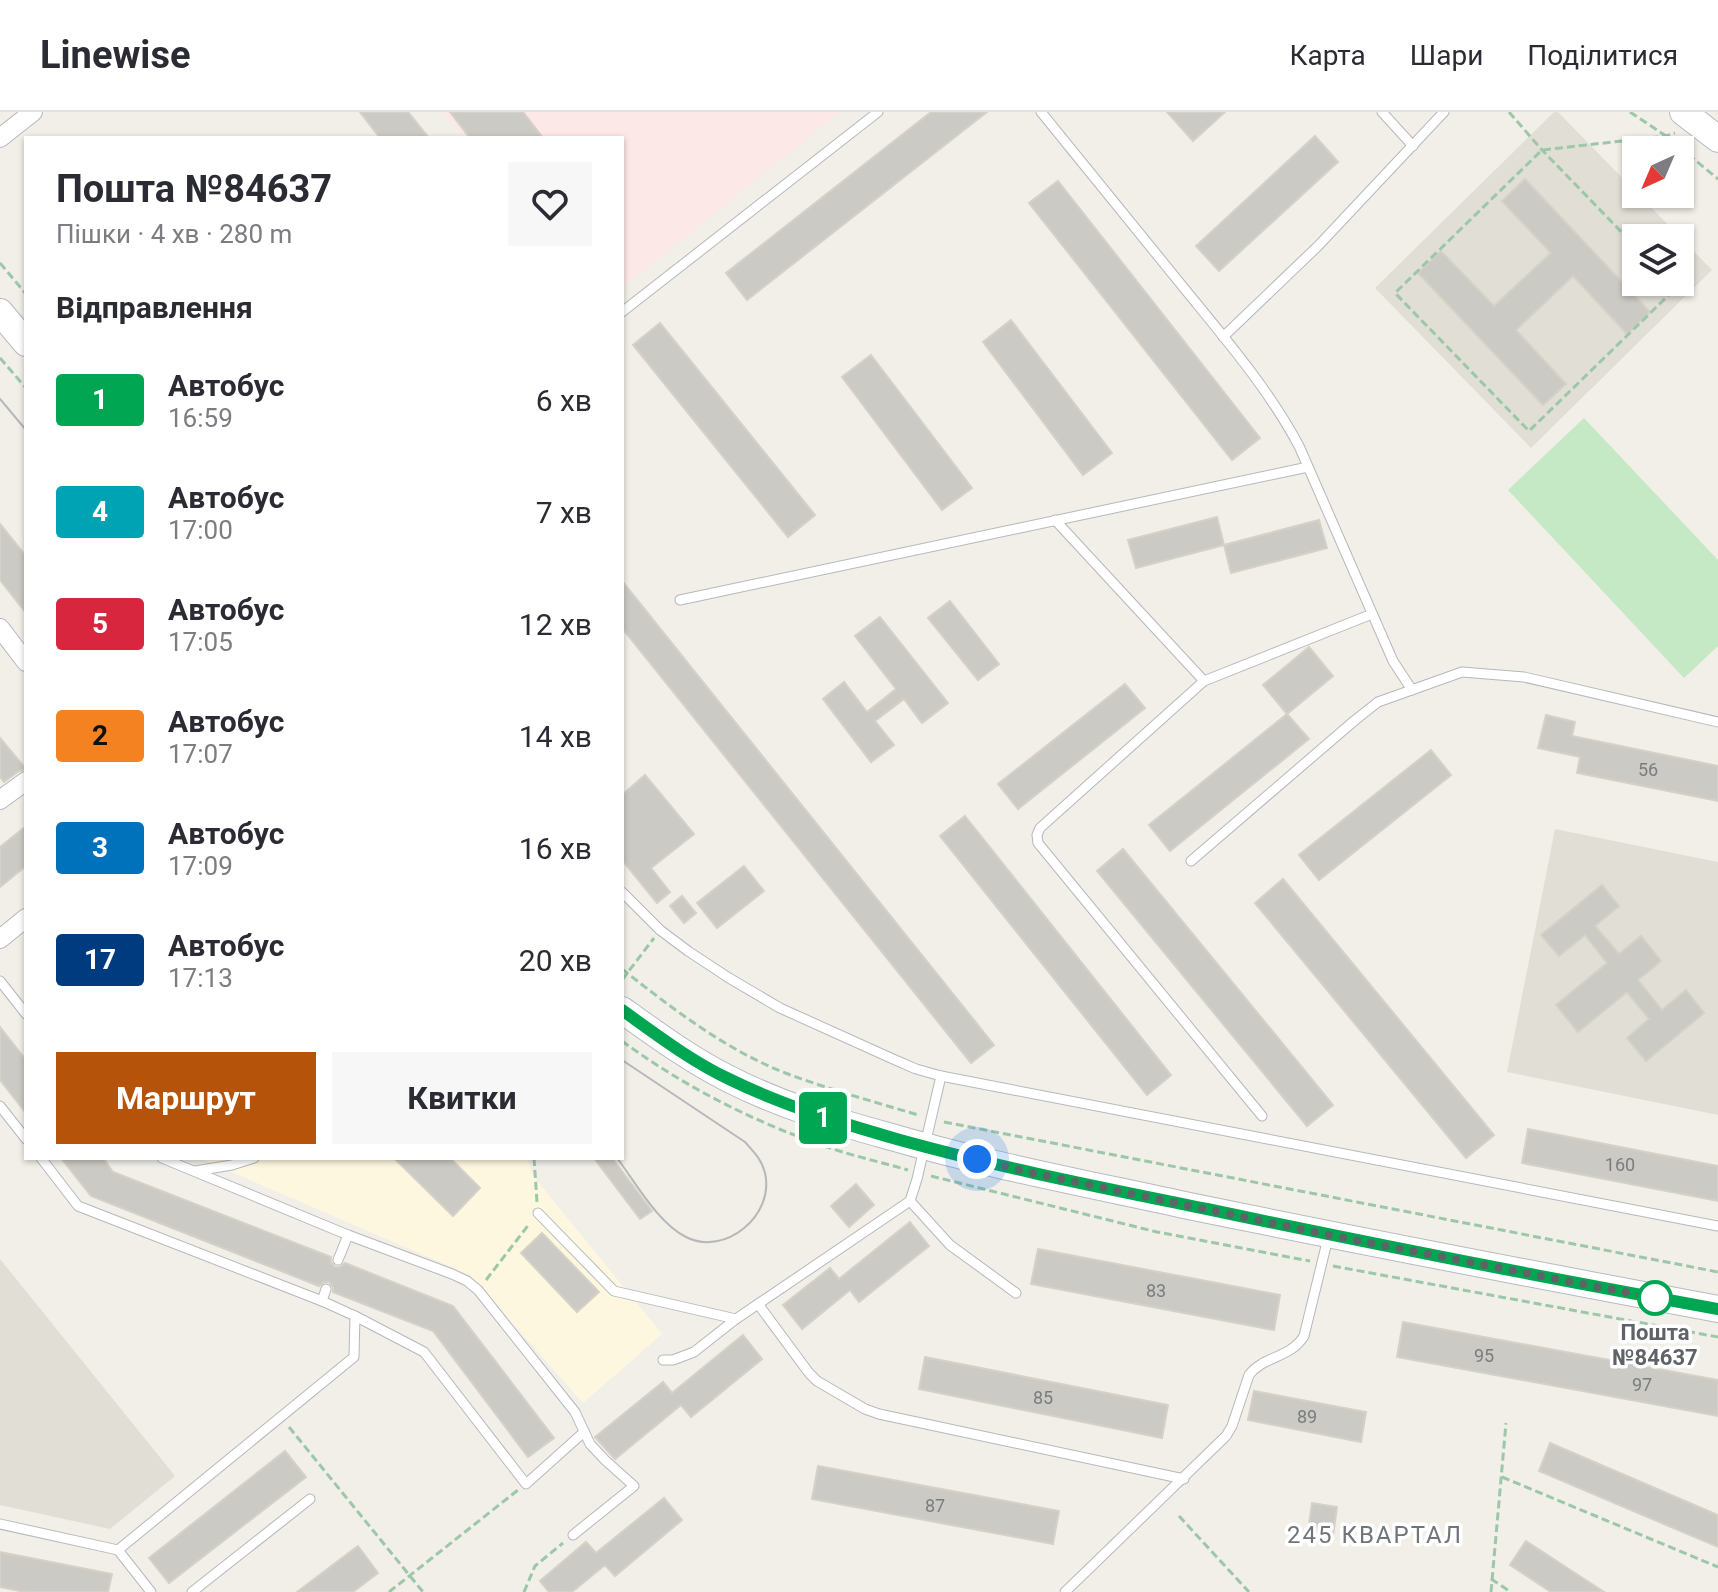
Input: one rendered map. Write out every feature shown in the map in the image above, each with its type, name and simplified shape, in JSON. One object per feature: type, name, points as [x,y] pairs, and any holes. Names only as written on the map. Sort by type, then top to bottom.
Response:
[{"type":"main road","points":[[0,312],[24,341]]},
{"type":"main road","points":[[624,1011],[681,1052],[766,1096],[830,1120],[925,1147],[1028,1172],[1329,1235],[1718,1309]]},
{"type":"street","points":[[0,138],[33,112]]},
{"type":"street","points":[[0,628],[24,659]]},
{"type":"street","points":[[0,800],[24,782]]},
{"type":"street","points":[[0,939],[24,920]]},
{"type":"lane","points":[[624,310],[878,112]]},
{"type":"lane","points":[[1041,112],[1283,416],[1393,661],[1412,690]]},
{"type":"lane","points":[[1382,112],[1413,146]]},
{"type":"lane","points":[[1223,337],[1318,246],[1444,112]]},
{"type":"lane","points":[[680,600],[1308,467]]},
{"type":"lane","points":[[1055,520],[1204,681]]},
{"type":"lane","points":[[1262,1116],[1038,843],[1037,835],[1040,828],[1204,681],[1372,614]]},
{"type":"lane","points":[[1191,861],[1378,702],[1462,672],[1524,677],[1718,722]]},
{"type":"lane","points":[[624,894],[660,930],[729,978],[780,1008],[916,1069],[1718,1226]]},
{"type":"lane","points":[[0,981],[24,1011]]},
{"type":"lane","points":[[663,1360],[694,1352],[736,1319],[910,1201],[941,1076]]},
{"type":"lane","points":[[0,1106],[24,1136]]},
{"type":"lane","points":[[43,1160],[78,1206],[322,1301],[424,1352],[526,1484],[584,1432]]},
{"type":"lane","points":[[167,1160],[452,1274],[478,1290],[575,1412],[590,1444],[634,1486],[573,1535]]},
{"type":"lane","points":[[194,1172],[245,1160]]},
{"type":"lane","points":[[910,1201],[950,1245],[1016,1293]]},
{"type":"lane","points":[[538,1213],[614,1291],[736,1319]]},
{"type":"lane","points":[[338,1260],[348,1235]]},
{"type":"lane","points":[[1065,1592],[1226,1436],[1254,1369],[1300,1344],[1329,1235]]},
{"type":"lane","points":[[322,1301],[326,1289]]},
{"type":"lane","points":[[758,1304],[817,1381],[865,1409],[1184,1479]]},
{"type":"lane","points":[[118,1550],[354,1357],[355,1316]]},
{"type":"lane","points":[[192,1592],[310,1499]]},
{"type":"lane","points":[[0,1524],[118,1550],[151,1592]]},
{"type":"path","points":[[1509,112],[1622,233]]},
{"type":"path","points":[[1630,112],[1666,136],[1701,125]]},
{"type":"path","points":[[1622,141],[1542,150],[1395,293],[1529,431],[1668,296]]},
{"type":"path","points":[[1694,159],[1718,179]]},
{"type":"path","points":[[0,263],[24,292]]},
{"type":"path","points":[[0,358],[24,386]]},
{"type":"path","points":[[624,977],[660,930]]},
{"type":"path","points":[[624,971],[741,1052],[787,1073],[931,1120],[1718,1272]]},
{"type":"path","points":[[478,1290],[538,1213],[534,1160]]},
{"type":"path","points":[[280,1417],[423,1592]]},
{"type":"path","points":[[1491,1592],[1506,1423]]},
{"type":"path","points":[[1502,1477],[1718,1567]]},
{"type":"path","points":[[389,1592],[526,1484]]},
{"type":"path","points":[[1179,1516],[1249,1592]]},
{"type":"path","points":[[524,1592],[535,1566],[573,1535]]},
{"type":"path","points":[[1491,1579],[1511,1592]]},
{"type":"shaded area","points":[[443,112],[840,112],[624,286],[624,136],[462,136]]},
{"type":"shaded area","points":[[1554,112],[1558,112],[1622,178],[1622,208],[1652,208],[1667,224],[1622,224],[1622,296],[1686,296],[1531,448],[1375,288]]},
{"type":"shaded area","points":[[1694,252],[1712,270],[1694,288]]},
{"type":"shaded area","points":[[1555,829],[1718,862],[1718,1115],[1507,1072]]},
{"type":"shaded area","points":[[204,1160],[528,1160],[533,1176],[662,1334],[583,1403],[470,1275]]},
{"type":"shaded area","points":[[0,1259],[175,1476],[110,1529],[0,1505]]},
{"type":"green space","points":[[1584,418],[1718,560],[1718,646],[1684,678],[1508,490]]},
{"type":"building","points":[[360,112],[408,112],[427,136],[378,136]]},
{"type":"building","points":[[450,112],[523,112],[541,136],[468,136]]},
{"type":"building","points":[[931,112],[987,112],[747,300],[726,273]]},
{"type":"building","points":[[1167,112],[1225,112],[1193,141]]},
{"type":"building","points":[[1315,136],[1338,162],[1219,271],[1196,246]]},
{"type":"building","points":[[1525,179],[1622,282],[1622,296],[1635,296],[1650,312],[1627,334],[1573,276],[1516,330],[1566,384],[1543,405],[1418,273],[1441,251],[1494,306],[1551,253],[1502,201]]},
{"type":"building","points":[[1058,181],[1260,438],[1232,460],[1029,203]]},
{"type":"building","points":[[1011,320],[1112,453],[1083,475],[983,342]]},
{"type":"building","points":[[660,323],[815,515],[788,537],[633,345]]},
{"type":"building","points":[[871,355],[972,488],[942,510],[842,377]]},
{"type":"building","points":[[1217,517],[1224,545],[1136,568],[1128,540]]},
{"type":"building","points":[[1319,520],[1327,548],[1231,573],[1224,545]]},
{"type":"building","points":[[0,524],[24,554],[24,610],[0,580]]},
{"type":"building","points":[[624,583],[994,1045],[971,1063],[624,630]]},
{"type":"building","points":[[950,601],[999,664],[978,680],[928,618]]},
{"type":"building","points":[[880,617],[948,703],[922,723],[904,699],[875,721],[894,745],[871,762],[823,699],[844,682],[867,712],[896,689],[855,636]]},
{"type":"building","points":[[1309,647],[1333,676],[1287,714],[1263,685]]},
{"type":"building","points":[[1125,684],[1145,708],[1018,809],[998,784]]},
{"type":"building","points":[[1287,714],[1309,739],[1170,851],[1149,825]]},
{"type":"building","points":[[1546,715],[1575,722],[1572,736],[1718,766],[1718,801],[1577,773],[1580,757],[1538,748]]},
{"type":"building","points":[[0,738],[24,770],[4,782],[0,777]]},
{"type":"building","points":[[1431,750],[1451,775],[1319,880],[1299,855]]},
{"type":"building","points":[[645,775],[694,834],[651,868],[670,892],[657,903],[624,862],[624,793]]},
{"type":"building","points":[[965,816],[1171,1075],[1147,1095],[940,836]]},
{"type":"building","points":[[24,828],[24,868],[0,887],[0,847]]},
{"type":"building","points":[[1123,849],[1333,1105],[1307,1126],[1097,871]]},
{"type":"building","points":[[744,866],[764,891],[717,928],[697,903]]},
{"type":"building","points":[[1283,879],[1494,1135],[1466,1158],[1255,903]]},
{"type":"building","points":[[1602,885],[1619,906],[1595,926],[1619,954],[1641,936],[1661,961],[1638,980],[1662,1010],[1686,990],[1704,1013],[1646,1061],[1627,1038],[1649,1019],[1627,992],[1578,1032],[1556,1005],[1607,963],[1585,935],[1559,956],[1541,935]]},
{"type":"building","points":[[682,896],[696,913],[684,923],[670,906]]},
{"type":"building","points":[[0,1027],[24,1057],[24,1110],[0,1080]]},
{"type":"building","points":[[1528,1129],[1718,1166],[1718,1201],[1522,1163]]},
{"type":"building","points":[[63,1160],[104,1160],[113,1172],[331,1257],[335,1267],[345,1263],[453,1306],[554,1438],[528,1457],[433,1331],[333,1292],[329,1282],[319,1286],[91,1196]]},
{"type":"building","points":[[396,1160],[452,1160],[480,1188],[453,1216]]},
{"type":"building","points":[[596,1160],[614,1160],[652,1211],[640,1219]]},
{"type":"building","points":[[856,1184],[874,1205],[849,1227],[831,1206]]},
{"type":"building","points":[[910,1222],[929,1246],[859,1302],[850,1290],[802,1329],[783,1305],[830,1268],[839,1279]]},
{"type":"building","points":[[542,1233],[599,1292],[577,1312],[521,1253]]},
{"type":"building","points":[[1038,1249],[1280,1295],[1274,1330],[1031,1284]]},
{"type":"building","points":[[1403,1322],[1718,1380],[1718,1416],[1397,1357]]},
{"type":"building","points":[[743,1335],[762,1359],[691,1417],[681,1405],[615,1459],[595,1437],[663,1382],[672,1393]]},
{"type":"building","points":[[925,1357],[1168,1405],[1162,1438],[919,1389]]},
{"type":"building","points":[[1254,1391],[1366,1412],[1361,1442],[1248,1420]]},
{"type":"building","points":[[1550,1443],[1718,1515],[1718,1547],[1539,1471]]},
{"type":"building","points":[[285,1451],[306,1477],[169,1583],[149,1558]]},
{"type":"building","points":[[818,1466],[1059,1511],[1053,1544],[812,1499]]},
{"type":"building","points":[[664,1498],[682,1520],[615,1576],[605,1565],[572,1592],[549,1592],[540,1581],[586,1542],[596,1553]]},
{"type":"building","points":[[1312,1503],[1337,1507],[1333,1536],[1308,1532]]},
{"type":"building","points":[[1526,1541],[1604,1592],[1551,1592],[1510,1565]]},
{"type":"building","points":[[358,1546],[378,1573],[353,1592],[297,1592]]},
{"type":"building","points":[[0,1552],[112,1574],[108,1592],[25,1592],[0,1587]]},
{"type":"tram line","points":[[0,399],[24,428]]},
{"type":"tram line","points":[[618,1160],[666,1222],[686,1237],[701,1242],[731,1237],[744,1228],[755,1217],[766,1189],[760,1160],[745,1142],[624,1061]]},
{"type":"bus line","name":"1","points":[[624,1011],[681,1052],[766,1096],[830,1120],[925,1147],[1028,1172],[1329,1235],[1718,1309]]},
{"type":"place","name":"Пошта №84637","points":[[1655,1298]]},
{"type":"district","name":"245 КВАРТАЛ","points":[[1375,1535]]},
{"type":"route","points":[[977,1159],[1329,1235],[1655,1298]]}]
